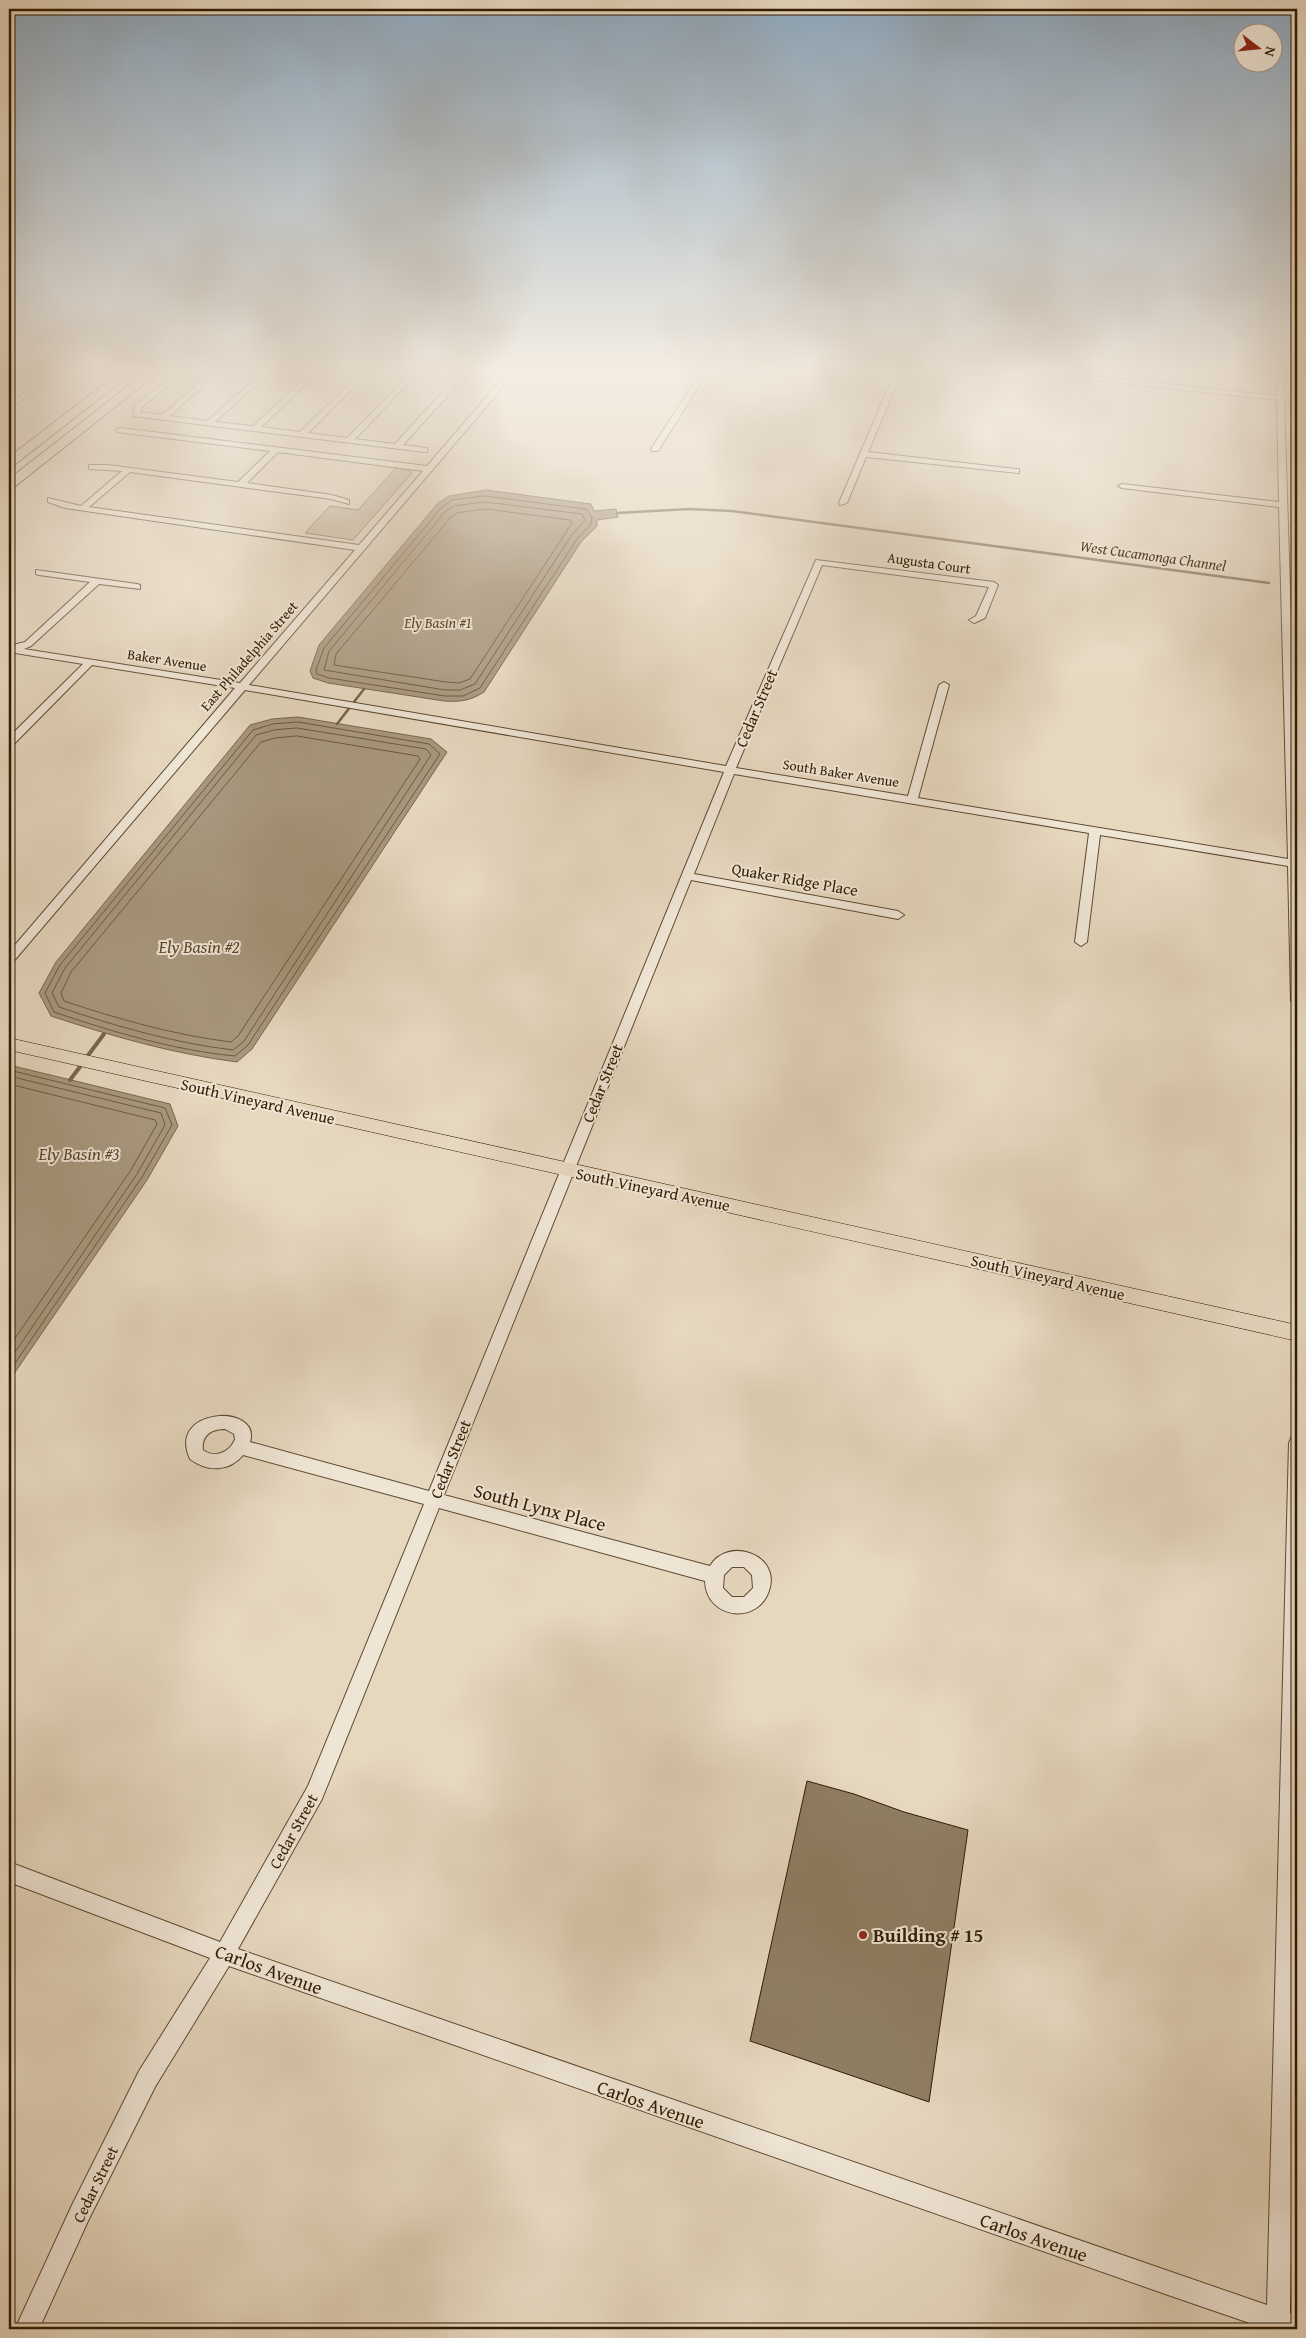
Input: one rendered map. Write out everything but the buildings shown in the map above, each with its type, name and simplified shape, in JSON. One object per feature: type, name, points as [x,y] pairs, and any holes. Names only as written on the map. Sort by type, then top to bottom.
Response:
[{"type":"main road","name":"South Vineyard Avenue","points":[[9,1044],[1297,1333]]},
{"type":"street","points":[[83,508],[115,481]]},
{"type":"street","points":[[211,481],[332,497],[346,502]]},
{"type":"street","points":[[240,485],[244,481]]},
{"type":"street","name":"East Philadelphia Street","points":[[9,959],[418,481]]},
{"type":"street","points":[[843,503],[852,481]]},
{"type":"street","points":[[1282,481],[1296,864],[1297,1001]]},
{"type":"street","points":[[1122,486],[1282,505]]},
{"type":"street","points":[[52,500],[65,506],[361,548]]},
{"type":"street","name":"Augusta Court","points":[[819,562],[994,585],[980,618],[974,620]]},
{"type":"street","name":"Cedar Street","points":[[27,2329],[80,2213],[147,2079],[225,1953],[315,1792],[686,876],[819,562]]},
{"type":"street","points":[[39,572],[137,586]]},
{"type":"street","points":[[11,649],[28,644],[97,581]]},
{"type":"street","name":"Baker Avenue","points":[[11,649],[380,709]]},
{"type":"street","points":[[9,742],[90,662]]},
{"type":"street","points":[[912,800],[944,685]]},
{"type":"street","name":"South Baker Avenue","points":[[380,709],[730,770],[1296,864]]},
{"type":"street","points":[[1082,942],[1096,830]]},
{"type":"street","name":"Quaker Ridge Place","points":[[686,876],[898,915]]},
{"type":"street","points":[[1284,2325],[1297,1443]]},
{"type":"street","name":"South Lynx Place","points":[[240,1447],[433,1501],[714,1574]]},
{"type":"street","name":"Carlos Avenue","points":[[9,1872],[273,1972],[1284,2325]]},
{"type":"shaded area","points":[[384,481],[405,481],[353,540],[305,533],[330,506],[358,510]]},
{"type":"water","name":"Ely Basin #1","points":[[486,490],[591,504],[594,511],[616,509],[618,517],[597,520],[597,526],[581,542],[484,692],[465,700],[444,701],[328,683],[313,678],[310,671],[319,645],[438,503],[449,496]]},
{"type":"water","name":"Ely Basin #2","points":[[298,717],[431,739],[447,752],[252,1049],[237,1062],[213,1059],[143,1044],[51,1016],[39,993],[56,962],[250,725],[272,719]]},
{"type":"water","name":"Ely Basin #3","points":[[9,1065],[170,1104],[178,1126],[147,1180],[9,1381]]},
{"type":"waterway","name":"West Cucamonga Channel","points":[[617,513],[689,509],[732,511],[1269,583]]},
{"type":"waterway","points":[[337,724],[364,689]]},
{"type":"waterway","points":[[86,1058],[104,1034]]},
{"type":"waterway","points":[[70,1080],[82,1064]]},
{"type":"place","name":"Building # 15","points":[[863,1935]]}]
